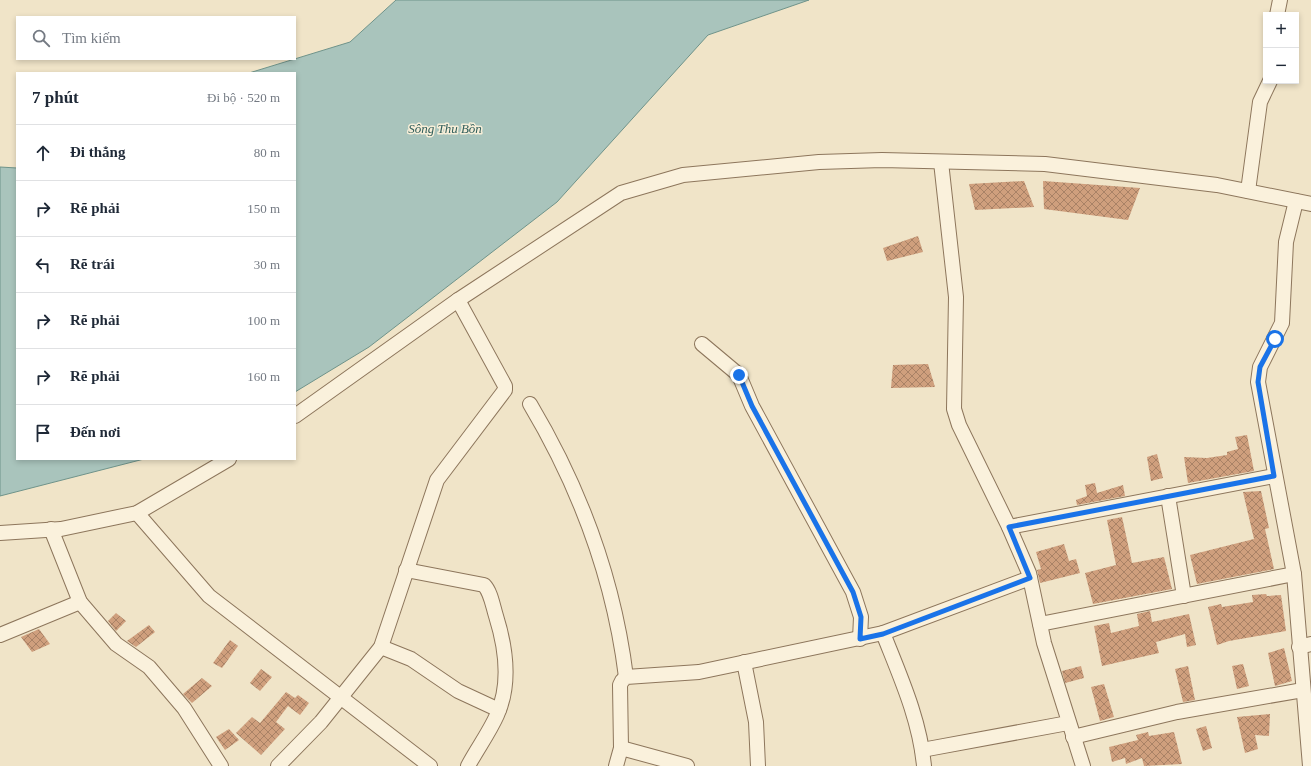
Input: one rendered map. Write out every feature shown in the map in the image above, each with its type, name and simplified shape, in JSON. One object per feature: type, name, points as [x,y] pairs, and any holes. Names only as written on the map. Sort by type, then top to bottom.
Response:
[{"type":"street","points":[[1278,12],[1280,0]]},
{"type":"street","points":[[1248,191],[1260,102],[1269,84]]},
{"type":"street","points":[[296,415],[458,300],[621,193],[683,175],[819,162],[882,160],[1045,164],[1217,185],[1311,204]]},
{"type":"street","points":[[941,162],[956,297],[954,409],[959,425],[1009,527],[1030,578],[1040,624],[1072,737],[1083,766]]},
{"type":"street","points":[[1296,201],[1286,242],[1282,323],[1260,367],[1258,382],[1274,476],[1294,574],[1305,645],[1303,690],[1310,766]]},
{"type":"street","points":[[278,766],[321,722],[380,648],[437,480],[505,390],[504,384],[458,300]]},
{"type":"street","points":[[702,344],[739,375],[752,406],[853,592],[861,617],[860,639]]},
{"type":"street","points":[[530,404],[550,439],[565,470],[598,549],[622,644],[626,677]]},
{"type":"street","points":[[0,533],[51,529],[137,513],[227,460]]},
{"type":"street","points":[[1009,527],[1274,476]]},
{"type":"street","points":[[1168,496],[1184,596]]},
{"type":"street","points":[[137,513],[209,596],[430,766]]},
{"type":"street","points":[[51,529],[80,602],[116,644],[148,667],[184,708],[221,766]]},
{"type":"street","points":[[406,570],[480,583],[486,587],[499,628],[506,662],[505,688],[499,710],[468,766]]},
{"type":"street","points":[[1040,624],[1294,574]]},
{"type":"street","points":[[616,766],[621,748],[620,685],[626,677],[699,672],[883,634],[1030,578]]},
{"type":"street","points":[[0,635],[80,602]]},
{"type":"street","points":[[883,634],[911,709],[922,750],[924,766]]},
{"type":"street","points":[[380,648],[412,659],[458,691],[499,710]]},
{"type":"street","points":[[744,662],[756,722],[758,766]]},
{"type":"street","points":[[1072,737],[1177,712],[1303,690]]},
{"type":"street","points":[[922,750],[1068,723]]},
{"type":"street","points":[[621,748],[687,766]]},
{"type":"water","name":"Sông Thu Bồn","points":[[396,0],[809,0],[708,35],[557,202],[369,347],[296,391],[296,72],[252,72],[291,60],[296,60],[296,59],[350,42]]},
{"type":"water","points":[[0,167],[16,168],[16,460],[140,460],[0,496]]},
{"type":"building","points":[[1024,181],[1034,207],[975,210],[969,184]]},
{"type":"building","points":[[1043,181],[1140,188],[1128,220],[1044,209]]},
{"type":"building","points":[[918,236],[923,252],[887,261],[883,248]]},
{"type":"building","points":[[928,364],[935,387],[891,388],[893,365]]},
{"type":"building","points":[[1247,435],[1254,471],[1188,483],[1184,457],[1207,458],[1227,455],[1227,452],[1238,449],[1235,437]]},
{"type":"building","points":[[1157,454],[1163,478],[1151,481],[1147,457]]},
{"type":"building","points":[[1095,483],[1097,493],[1123,485],[1125,496],[1077,505],[1076,500],[1087,496],[1085,485]]},
{"type":"building","points":[[1261,491],[1269,528],[1265,529],[1274,569],[1197,584],[1190,555],[1254,539],[1243,492]]},
{"type":"building","points":[[1122,517],[1132,563],[1164,557],[1172,589],[1093,604],[1085,573],[1116,565],[1107,520]]},
{"type":"building","points":[[1064,544],[1069,561],[1076,559],[1080,573],[1040,583],[1037,570],[1041,569],[1036,552]]},
{"type":"building","points":[[1266,594],[1267,596],[1281,595],[1286,631],[1229,641],[1217,645],[1208,607],[1221,604],[1222,607],[1253,602],[1252,595]]},
{"type":"building","points":[[1150,611],[1152,622],[1189,614],[1196,645],[1187,647],[1185,634],[1156,642],[1159,653],[1102,666],[1094,626],[1109,623],[1111,633],[1139,626],[1137,614]]},
{"type":"building","points":[[116,613],[126,621],[116,631],[108,621]]},
{"type":"building","points":[[149,625],[155,632],[136,647],[127,641]]},
{"type":"building","points":[[39,629],[50,644],[32,652],[21,637]]},
{"type":"building","points":[[230,640],[238,646],[222,668],[213,663]]},
{"type":"building","points":[[1284,648],[1292,681],[1275,686],[1268,653]]},
{"type":"building","points":[[1243,664],[1249,686],[1237,689],[1232,666]]},
{"type":"building","points":[[1081,666],[1084,678],[1065,683],[1062,671]]},
{"type":"building","points":[[1188,666],[1195,700],[1183,702],[1175,669]]},
{"type":"building","points":[[261,669],[272,677],[260,691],[250,683]]},
{"type":"building","points":[[202,678],[212,686],[192,703],[183,694]]},
{"type":"building","points":[[1104,684],[1114,717],[1100,721],[1091,687]]},
{"type":"building","points":[[286,692],[295,698],[298,695],[309,703],[300,715],[288,706],[276,722],[285,729],[261,755],[236,733],[252,717],[260,723]]},
{"type":"building","points":[[1270,714],[1269,736],[1255,735],[1258,749],[1245,753],[1237,717]]},
{"type":"building","points":[[1206,726],[1212,748],[1203,751],[1196,729]]},
{"type":"building","points":[[229,729],[239,740],[225,750],[216,737]]},
{"type":"building","points":[[1148,732],[1149,736],[1174,732],[1182,764],[1144,766],[1142,758],[1126,764],[1125,758],[1112,762],[1109,747],[1138,740],[1136,735]]},
{"type":"route","points":[[739,375],[752,406],[785,463],[853,592],[861,617],[860,639],[883,634],[1030,578],[1009,527],[1274,476],[1258,382],[1260,367],[1275,339]]}]
